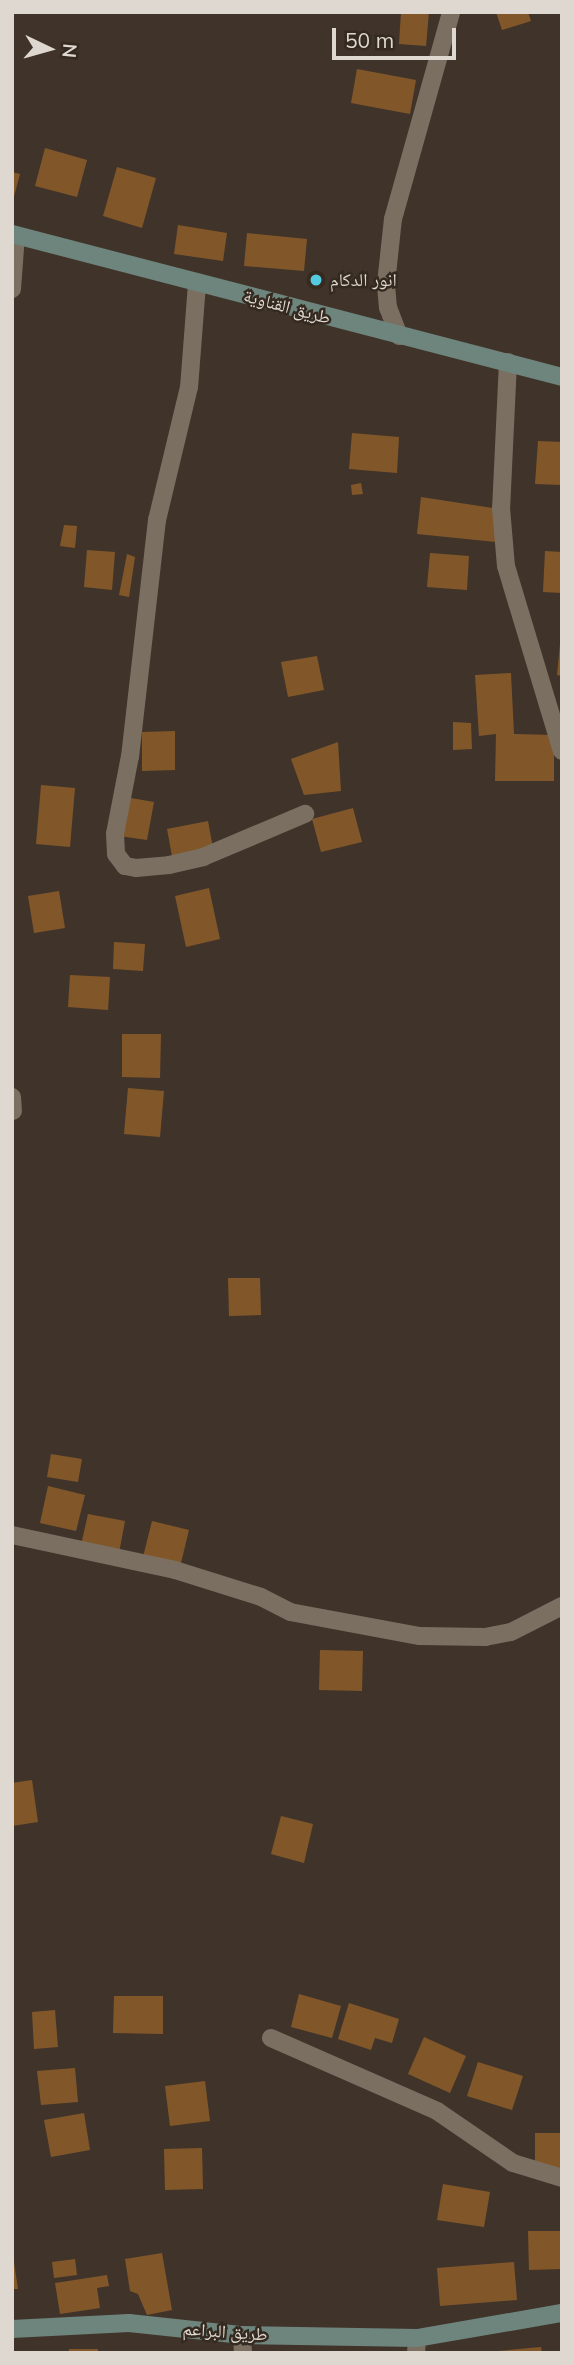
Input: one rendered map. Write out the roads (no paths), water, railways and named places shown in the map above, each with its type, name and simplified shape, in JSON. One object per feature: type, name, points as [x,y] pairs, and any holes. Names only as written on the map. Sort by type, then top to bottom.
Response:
[{"type":"street","points":[[399,336],[388,308],[386,284],[393,219],[451,12]]},
{"type":"street","points":[[12,289],[14,235]]},
{"type":"street","name":"طريق القناوية","points":[[14,235],[562,377]]},
{"type":"street","points":[[197,284],[190,387],[157,520],[130,756],[115,834],[116,855],[125,866],[136,868],[169,865],[203,856],[305,814]]},
{"type":"street","points":[[508,362],[501,508],[506,566],[562,751]]},
{"type":"street","points":[[12,1535],[175,1570],[261,1597],[290,1612],[420,1636],[485,1637],[511,1632],[562,1606]]},
{"type":"street","points":[[271,2038],[437,2111],[513,2163],[562,2178]]},
{"type":"street","name":"طريق البراعم","points":[[12,2329],[129,2323],[243,2344],[416,2345],[562,2313]]},
{"type":"place","name":"انور الدكام","points":[[316,280]]}]
